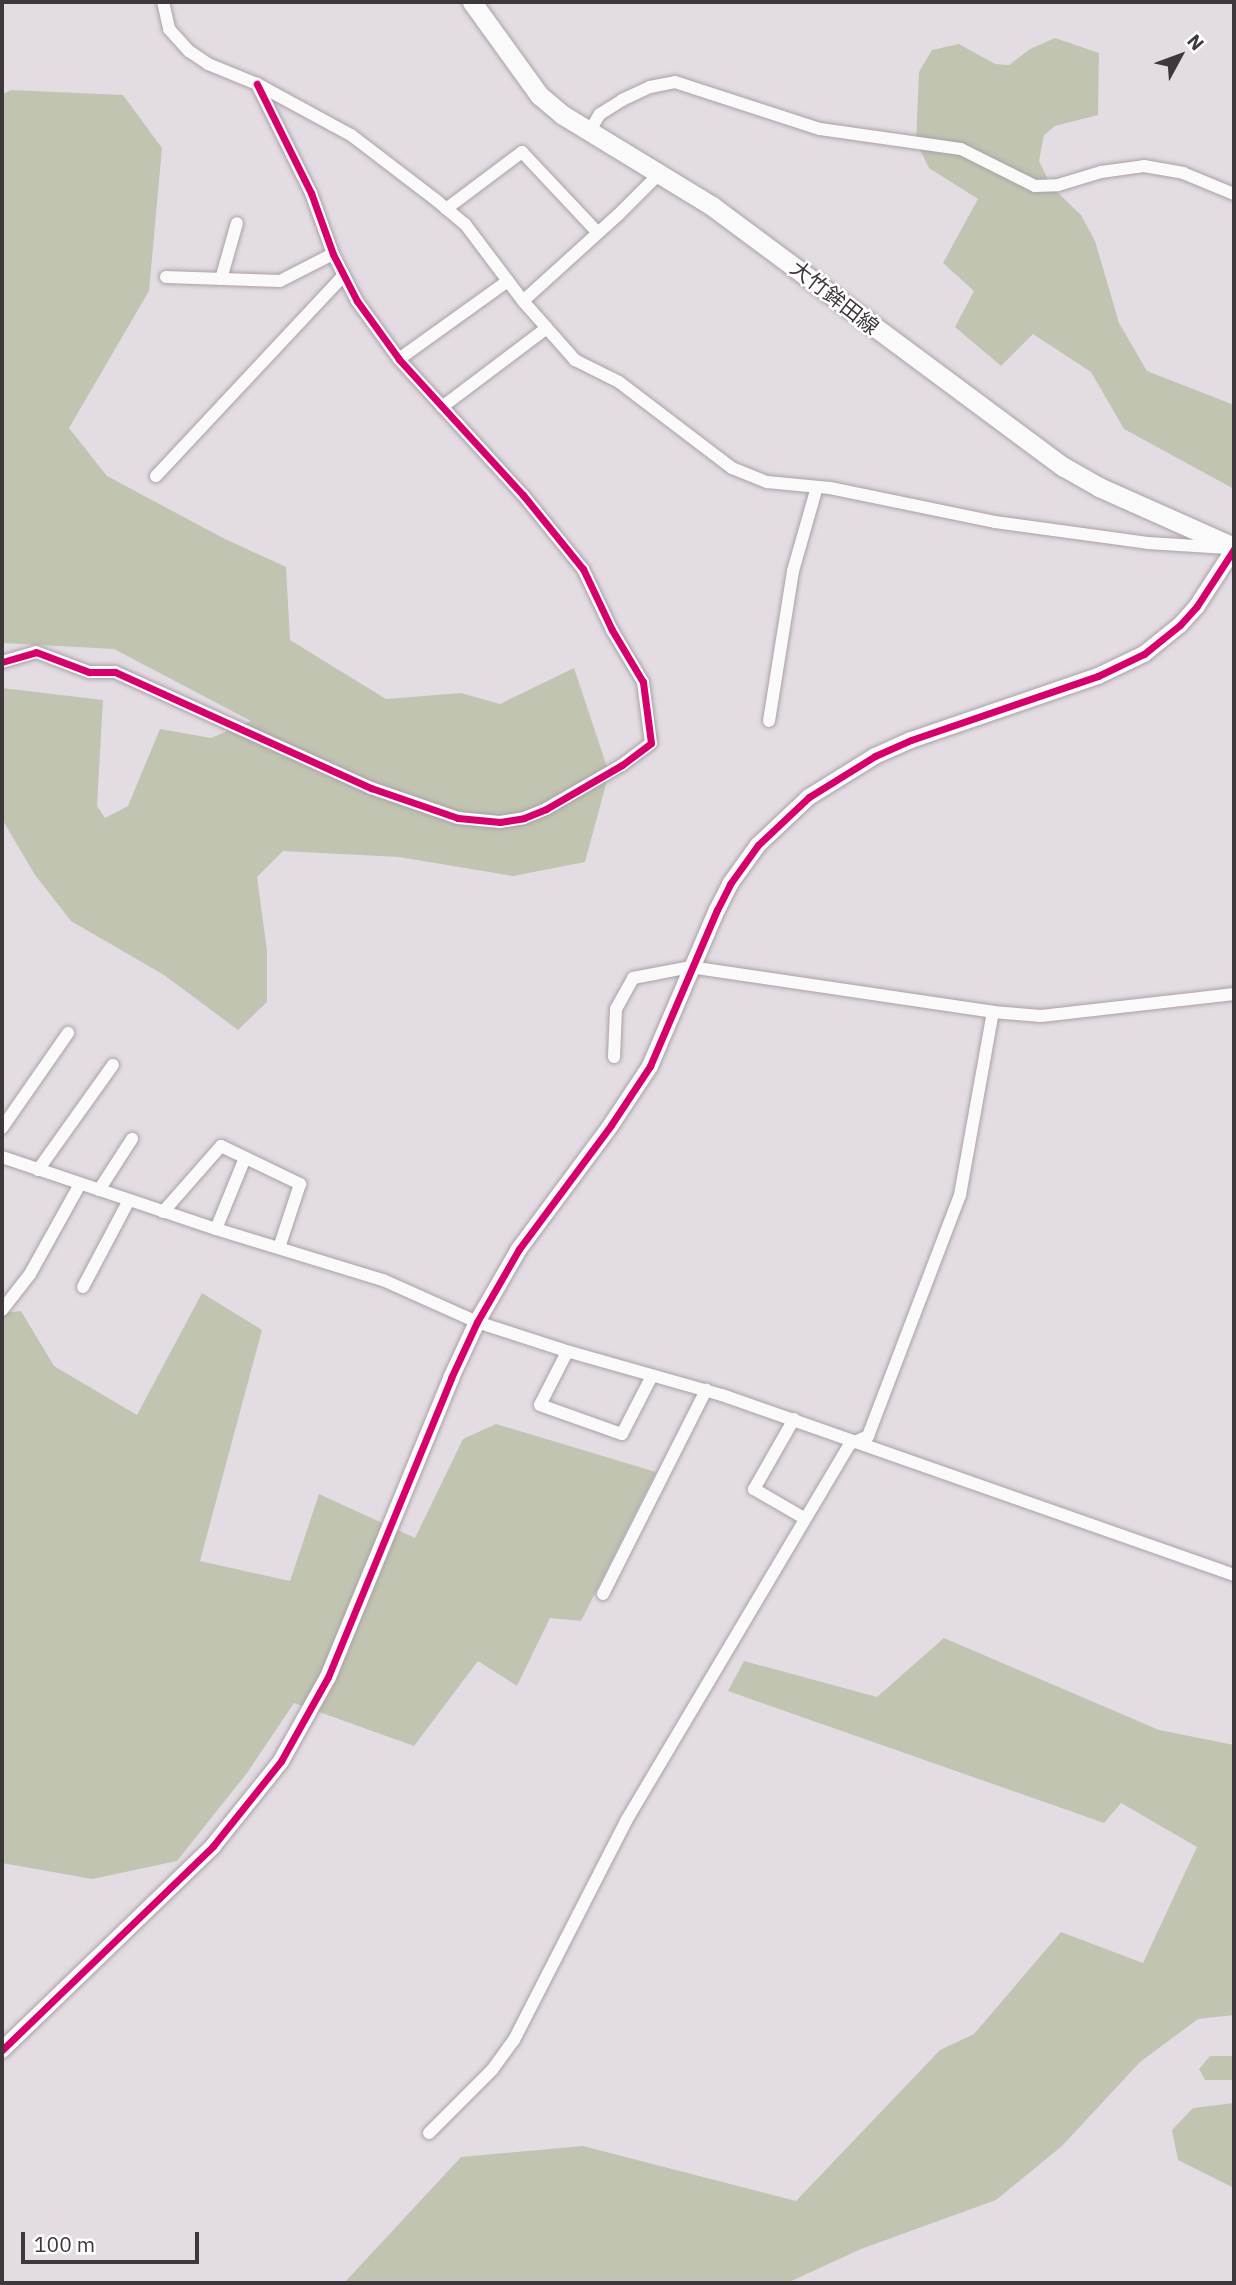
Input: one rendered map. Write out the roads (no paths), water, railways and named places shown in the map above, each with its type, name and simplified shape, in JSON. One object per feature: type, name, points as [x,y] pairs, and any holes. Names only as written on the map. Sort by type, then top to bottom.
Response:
[{"type":"main road","name":"大竹鉾田線","points":[[472,2],[539,95],[589,132],[712,206],[1064,467],[1098,486],[1234,548]]},
{"type":"street","points":[[2,2050],[213,1846],[281,1761],[328,1677],[450,1378],[477,1322],[519,1249],[611,1125],[650,1066],[690,967],[743,863],[779,823],[838,776],[911,740],[1098,676],[1144,654],[1180,625],[1197,606],[1234,548],[1148,544],[995,522],[817,487],[767,482],[732,468],[619,382],[575,360],[523,301],[465,224],[351,135],[257,84],[208,64],[177,41],[169,29],[163,2]]},
{"type":"street","points":[[589,132],[600,114],[622,100],[650,87],[675,82],[820,129],[961,149],[1035,186],[1058,185],[1101,172],[1144,166],[1183,173],[1234,194]]},
{"type":"street","points":[[2,662],[36,652],[89,672],[115,673],[371,788],[458,818],[500,821],[524,818],[547,809],[622,765],[651,743],[643,682],[612,630],[583,569],[523,495],[399,359],[357,301],[333,254],[311,193],[257,84]]},
{"type":"street","points":[[446,209],[522,152],[597,232]]},
{"type":"street","points":[[523,301],[659,174]]},
{"type":"street","points":[[221,279],[237,223]]},
{"type":"street","points":[[166,277],[280,281],[333,254]]},
{"type":"street","points":[[156,476],[344,275]]},
{"type":"street","points":[[399,359],[508,281]]},
{"type":"street","points":[[442,407],[547,328]]},
{"type":"street","points":[[769,722],[793,570],[817,487]]},
{"type":"street","points":[[614,1057],[616,1009],[633,978],[690,967],[993,1012],[1041,1016],[1234,995]]},
{"type":"street","points":[[429,2133],[492,2070],[514,2040],[626,1821],[850,1444],[860,1442],[868,1436],[960,1195],[993,1012]]},
{"type":"street","points":[[2,1128],[68,1033]]},
{"type":"street","points":[[38,1170],[113,1065]]},
{"type":"street","points":[[99,1190],[132,1139]]},
{"type":"street","points":[[163,1212],[221,1146],[300,1184],[279,1248]]},
{"type":"street","points":[[2,1157],[216,1230],[383,1280],[477,1322],[567,1352],[706,1391],[793,1419],[1234,1575]]},
{"type":"street","points":[[216,1230],[244,1158]]},
{"type":"street","points":[[2,1310],[42,1255],[80,1184]]},
{"type":"street","points":[[83,1287],[129,1200]]},
{"type":"street","points":[[567,1352],[540,1405],[622,1434],[652,1376]]},
{"type":"street","points":[[603,1594],[706,1391]]},
{"type":"street","points":[[793,1419],[754,1489],[804,1518]]}]
